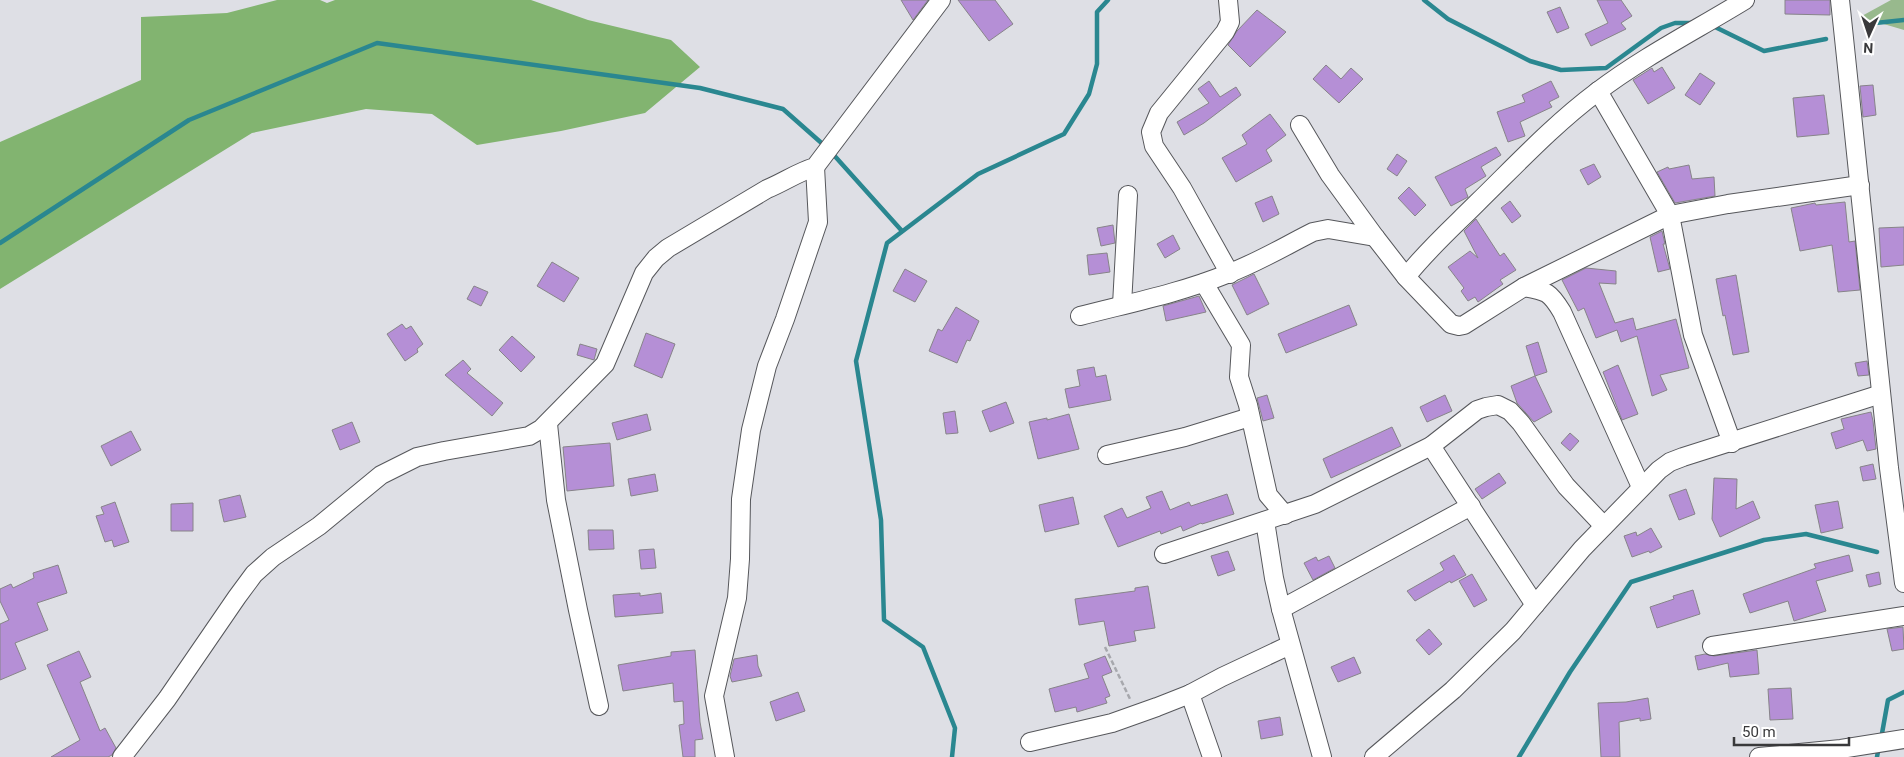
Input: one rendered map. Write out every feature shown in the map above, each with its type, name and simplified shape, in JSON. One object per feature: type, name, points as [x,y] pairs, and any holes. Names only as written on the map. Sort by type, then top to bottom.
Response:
[{"type":"street","points":[[122,757],[168,699],[254,574],[273,557],[319,526],[380,475],[417,457],[444,450],[529,436],[548,424],[605,364],[641,279],[656,258],[668,248],[767,189],[780,184],[803,170],[815,167],[941,0]]},
{"type":"street","points":[[1228,0],[1230,22],[1225,32],[1159,113],[1151,132],[1154,146],[1182,188],[1230,274]]},
{"type":"street","points":[[1406,277],[1430,250],[1536,145],[1598,91],[1673,42],[1745,0]]},
{"type":"street","points":[[1840,0],[1904,583]]},
{"type":"street","points":[[1598,91],[1670,215],[1693,334],[1732,443]]},
{"type":"street","points":[[1300,125],[1330,175],[1406,277],[1451,324],[1459,326],[1464,325],[1524,287],[1670,215],[1728,204],[1860,186]]},
{"type":"street","points":[[725,757],[714,703],[715,688],[737,598],[741,499],[751,430],[766,366],[785,319],[818,222],[815,167]]},
{"type":"street","points":[[1122,305],[1128,195]]},
{"type":"street","points":[[1080,316],[1150,300],[1230,274],[1313,232],[1328,229],[1375,237]]},
{"type":"street","points":[[1204,283],[1241,345],[1238,377],[1250,417],[1268,495],[1285,515]]},
{"type":"street","points":[[1524,287],[1541,290],[1553,297],[1562,312],[1641,487]]},
{"type":"street","points":[[1374,757],[1453,690],[1513,631],[1604,526],[1641,487],[1670,462],[1882,394]]},
{"type":"street","points":[[1164,554],[1315,504],[1431,446],[1478,410],[1492,405],[1505,407],[1522,423],[1543,457],[1566,486],[1604,526]]},
{"type":"street","points":[[1107,455],[1185,437],[1250,417]]},
{"type":"street","points":[[548,424],[556,500],[599,706]]},
{"type":"street","points":[[1431,446],[1535,605]]},
{"type":"street","points":[[1281,609],[1471,506]]},
{"type":"street","points":[[1266,521],[1274,578],[1281,609],[1322,757]]},
{"type":"street","points":[[1712,646],[1904,616]]},
{"type":"street","points":[[1030,742],[1112,723],[1137,714],[1190,694],[1290,645]]},
{"type":"street","points":[[1190,694],[1212,757]]},
{"type":"street","points":[[1759,757],[1841,749],[1904,739]]},
{"type":"path","points":[[1105,647],[1137,714]]},
{"type":"green space","points":[[277,0],[320,0],[327,3],[335,0],[531,0],[588,20],[671,40],[700,67],[645,113],[561,131],[477,145],[432,114],[366,109],[252,133],[0,289],[0,142],[141,80],[141,17],[227,13]]},
{"type":"green space","points":[[1891,0],[1904,0],[1904,30],[1860,17]]},
{"type":"building","points":[[901,0],[928,0],[913,20]]},
{"type":"building","points":[[958,0],[995,0],[1013,24],[989,41]]},
{"type":"building","points":[[1597,0],[1621,0],[1632,16],[1621,23],[1626,29],[1591,46],[1585,34],[1608,23]]},
{"type":"building","points":[[1785,0],[1830,0],[1830,15],[1785,14]]},
{"type":"building","points":[[1560,7],[1569,28],[1557,33],[1547,12]]},
{"type":"building","points":[[1257,10],[1286,32],[1250,67],[1228,45],[1237,31]]},
{"type":"building","points":[[1326,65],[1341,79],[1351,68],[1363,79],[1339,103],[1313,79]]},
{"type":"building","points":[[1662,67],[1675,88],[1648,104],[1633,80],[1652,68],[1654,72]]},
{"type":"building","points":[[1700,73],[1715,83],[1700,105],[1685,95]]},
{"type":"building","points":[[1209,81],[1220,97],[1236,87],[1241,95],[1204,123],[1184,135],[1177,122],[1209,103],[1198,89]]},
{"type":"building","points":[[1551,81],[1559,97],[1549,102],[1552,107],[1520,122],[1525,136],[1508,142],[1497,112],[1525,102],[1522,95]]},
{"type":"building","points":[[1873,85],[1876,115],[1863,117],[1860,86]]},
{"type":"building","points":[[1824,95],[1829,134],[1797,137],[1793,98]]},
{"type":"building","points":[[1270,114],[1286,135],[1266,150],[1272,161],[1236,182],[1222,158],[1247,144],[1242,135]]},
{"type":"building","points":[[1496,147],[1501,155],[1481,167],[1486,176],[1465,189],[1468,197],[1451,206],[1435,177]]},
{"type":"building","points":[[1397,154],[1407,161],[1397,176],[1387,169]]},
{"type":"building","points":[[1594,164],[1601,177],[1588,185],[1580,170]]},
{"type":"building","points":[[1689,165],[1692,179],[1714,177],[1715,196],[1675,203],[1657,172],[1668,167],[1669,169]]},
{"type":"building","points":[[1409,187],[1426,205],[1415,216],[1398,198]]},
{"type":"building","points":[[1272,196],[1279,214],[1263,222],[1255,203]]},
{"type":"building","points":[[1510,201],[1521,216],[1512,223],[1501,208]]},
{"type":"building","points":[[1845,202],[1849,242],[1855,241],[1860,290],[1838,292],[1832,245],[1800,251],[1791,208],[1815,203],[1816,205]]},
{"type":"building","points":[[1476,219],[1500,256],[1504,253],[1516,270],[1500,280],[1503,284],[1478,302],[1475,297],[1468,301],[1461,291],[1464,288],[1448,267],[1470,251],[1478,258],[1464,231]]},
{"type":"building","points":[[1113,225],[1115,243],[1101,246],[1097,228]]},
{"type":"building","points":[[1904,227],[1904,265],[1881,267],[1879,228]]},
{"type":"building","points":[[1662,231],[1665,244],[1663,244],[1670,269],[1658,272],[1650,237]]},
{"type":"building","points":[[1173,235],[1180,249],[1165,258],[1157,244]]},
{"type":"building","points":[[1107,253],[1110,272],[1089,275],[1087,255]]},
{"type":"building","points":[[552,262],[579,278],[564,302],[537,286]]},
{"type":"building","points":[[1586,268],[1616,271],[1616,284],[1599,283],[1615,323],[1633,318],[1636,330],[1676,319],[1689,368],[1660,375],[1667,390],[1652,396],[1637,336],[1621,342],[1617,330],[1596,338],[1584,308],[1578,311],[1562,280]]},
{"type":"building","points":[[905,269],[927,281],[915,302],[893,291]]},
{"type":"building","points":[[1254,274],[1269,304],[1247,315],[1232,285]]},
{"type":"building","points":[[1736,275],[1749,352],[1733,355],[1716,279]]},
{"type":"building","points":[[474,286],[488,292],[481,306],[467,299]]},
{"type":"building","points":[[1199,296],[1206,312],[1166,321],[1163,306]]},
{"type":"building","points":[[1349,305],[1357,325],[1286,353],[1278,334]]},
{"type":"building","points":[[956,307],[979,321],[970,341],[967,340],[957,363],[929,351],[938,329],[942,331]]},
{"type":"building","points":[[402,324],[406,329],[411,326],[423,344],[417,349],[418,352],[405,361],[387,334]]},
{"type":"building","points":[[646,333],[675,344],[662,378],[634,366]]},
{"type":"building","points":[[512,336],[535,357],[521,372],[499,350]]},
{"type":"building","points":[[1538,342],[1547,372],[1535,376],[1526,346]]},
{"type":"building","points":[[580,344],[597,349],[594,360],[577,355]]},
{"type":"building","points":[[463,360],[471,369],[467,373],[503,403],[492,416],[445,375]]},
{"type":"building","points":[[1867,361],[1869,375],[1858,376],[1855,363]]},
{"type":"building","points":[[1618,365],[1638,414],[1622,420],[1603,372]]},
{"type":"building","points":[[1094,367],[1096,377],[1106,375],[1111,400],[1069,408],[1065,389],[1080,386],[1077,370]]},
{"type":"building","points":[[1535,376],[1552,412],[1534,422],[1517,403],[1511,386]]},
{"type":"building","points":[[1267,395],[1274,418],[1263,421],[1257,398]]},
{"type":"building","points":[[1445,395],[1452,411],[1427,422],[1420,407]]},
{"type":"building","points":[[1006,402],[1014,423],[990,432],[982,411]]},
{"type":"building","points":[[955,411],[958,433],[946,434],[943,413]]},
{"type":"building","points":[[1871,412],[1876,449],[1867,451],[1863,440],[1836,449],[1831,433],[1844,429],[1841,419]]},
{"type":"building","points":[[647,414],[651,430],[617,440],[612,423]]},
{"type":"building","points":[[1069,414],[1079,449],[1038,459],[1029,422],[1047,418],[1047,420]]},
{"type":"building","points":[[352,422],[360,442],[340,450],[332,430]]},
{"type":"building","points":[[1392,427],[1401,446],[1331,478],[1323,459]]},
{"type":"building","points":[[131,431],[141,450],[111,466],[101,446]]},
{"type":"building","points":[[1570,433],[1579,441],[1570,451],[1561,443]]},
{"type":"building","points":[[610,443],[614,486],[567,491],[563,447]]},
{"type":"building","points":[[1873,464],[1876,479],[1863,481],[1860,467]]},
{"type":"building","points":[[1499,473],[1506,483],[1482,499],[1475,489]]},
{"type":"building","points":[[655,474],[658,491],[631,496],[628,479]]},
{"type":"building","points":[[1714,478],[1737,479],[1736,509],[1753,501],[1760,518],[1720,537],[1712,519]]},
{"type":"building","points":[[1686,489],[1695,514],[1679,520],[1669,495]]},
{"type":"building","points":[[1162,491],[1170,510],[1189,502],[1191,506],[1227,494],[1234,514],[1201,523],[1183,531],[1181,526],[1161,534],[1160,531],[1118,547],[1104,516],[1122,508],[1127,518],[1151,508],[1146,497]]},
{"type":"building","points":[[240,495],[246,517],[224,522],[219,500]]},
{"type":"building","points":[[1073,497],[1079,524],[1045,532],[1039,505]]},
{"type":"building","points":[[1838,501],[1843,528],[1821,533],[1815,505]]},
{"type":"building","points":[[115,502],[129,542],[114,547],[112,540],[105,542],[96,516],[104,514],[101,507]]},
{"type":"building","points":[[193,503],[193,531],[171,531],[171,504]]},
{"type":"building","points":[[1651,528],[1662,547],[1650,553],[1649,551],[1632,557],[1624,536],[1636,532],[1637,536]]},
{"type":"building","points":[[588,530],[613,530],[614,549],[589,550]]},
{"type":"building","points":[[654,549],[656,568],[641,569],[639,550]]},
{"type":"building","points":[[1228,551],[1235,570],[1218,576],[1211,556]]},
{"type":"building","points":[[1454,555],[1466,575],[1451,583],[1450,581],[1415,601],[1407,591],[1444,570],[1440,563]]},
{"type":"building","points":[[1849,555],[1853,571],[1816,581],[1826,611],[1794,621],[1788,601],[1750,613],[1743,594],[1816,568],[1814,564]]},
{"type":"building","points":[[1329,556],[1335,568],[1313,580],[1304,563],[1316,557],[1318,561]]},
{"type":"building","points":[[58,565],[67,593],[37,603],[48,630],[15,643],[26,669],[0,680],[0,624],[9,620],[0,601],[0,589],[11,584],[13,588],[34,578],[33,573]]},
{"type":"building","points":[[1879,572],[1881,584],[1869,587],[1866,575]]},
{"type":"building","points":[[1472,574],[1487,600],[1474,607],[1459,581]]},
{"type":"building","points":[[1148,586],[1155,628],[1134,631],[1136,641],[1109,646],[1104,621],[1079,625],[1075,599],[1135,591],[1135,588]]},
{"type":"building","points":[[1693,590],[1700,614],[1657,628],[1650,607],[1674,599],[1673,596]]},
{"type":"building","points":[[640,593],[640,596],[661,593],[663,613],[615,617],[613,595]]},
{"type":"building","points":[[1903,627],[1904,649],[1892,651],[1887,629]]},
{"type":"building","points":[[1429,629],[1442,644],[1429,655],[1416,640]]},
{"type":"building","points":[[695,650],[703,739],[695,740],[695,757],[683,757],[679,725],[684,724],[683,701],[674,702],[673,683],[623,691],[618,665],[671,656],[671,652]]},
{"type":"building","points":[[1757,650],[1759,674],[1730,677],[1728,663],[1698,670],[1695,656],[1705,654],[1714,656]]},
{"type":"building","points":[[79,651],[91,677],[80,682],[100,731],[105,728],[116,748],[112,755],[108,757],[51,757],[80,740],[47,665]]},
{"type":"building","points":[[757,655],[758,666],[762,676],[732,682],[730,676],[734,659]]},
{"type":"building","points":[[1105,656],[1112,672],[1102,676],[1110,696],[1105,698],[1107,703],[1077,712],[1076,707],[1055,712],[1049,689],[1089,678],[1084,664]]},
{"type":"building","points":[[1354,657],[1361,673],[1338,682],[1331,667]]},
{"type":"building","points":[[1791,688],[1793,719],[1770,720],[1768,689]]},
{"type":"building","points":[[798,692],[805,711],[776,721],[770,702]]},
{"type":"building","points":[[1648,698],[1651,719],[1640,721],[1640,718],[1619,722],[1620,757],[1601,757],[1598,703],[1626,702]]},
{"type":"building","points":[[1280,717],[1283,735],[1261,739],[1258,721]]},
{"type":"waterway","points":[[952,757],[955,728],[923,647],[884,620],[881,520],[856,361],[887,243],[978,174],[1064,134],[1089,94],[1097,64],[1097,12],[1108,0]]},
{"type":"waterway","points":[[1424,0],[1448,19],[1530,61],[1561,70],[1606,68],[1661,28],[1675,23],[1693,23]]},
{"type":"waterway","points":[[1866,24],[1904,20]]},
{"type":"waterway","points":[[1711,25],[1764,51],[1826,39]]},
{"type":"waterway","points":[[0,243],[189,120],[377,43],[700,88],[783,109],[826,147]]},
{"type":"waterway","points":[[832,153],[902,231]]},
{"type":"waterway","points":[[1519,757],[1570,672],[1631,582],[1764,540],[1806,534],[1877,552]]},
{"type":"waterway","points":[[1881,739],[1888,700],[1904,692]]},
{"type":"waterway","points":[[1877,757],[1879,746]]}]
